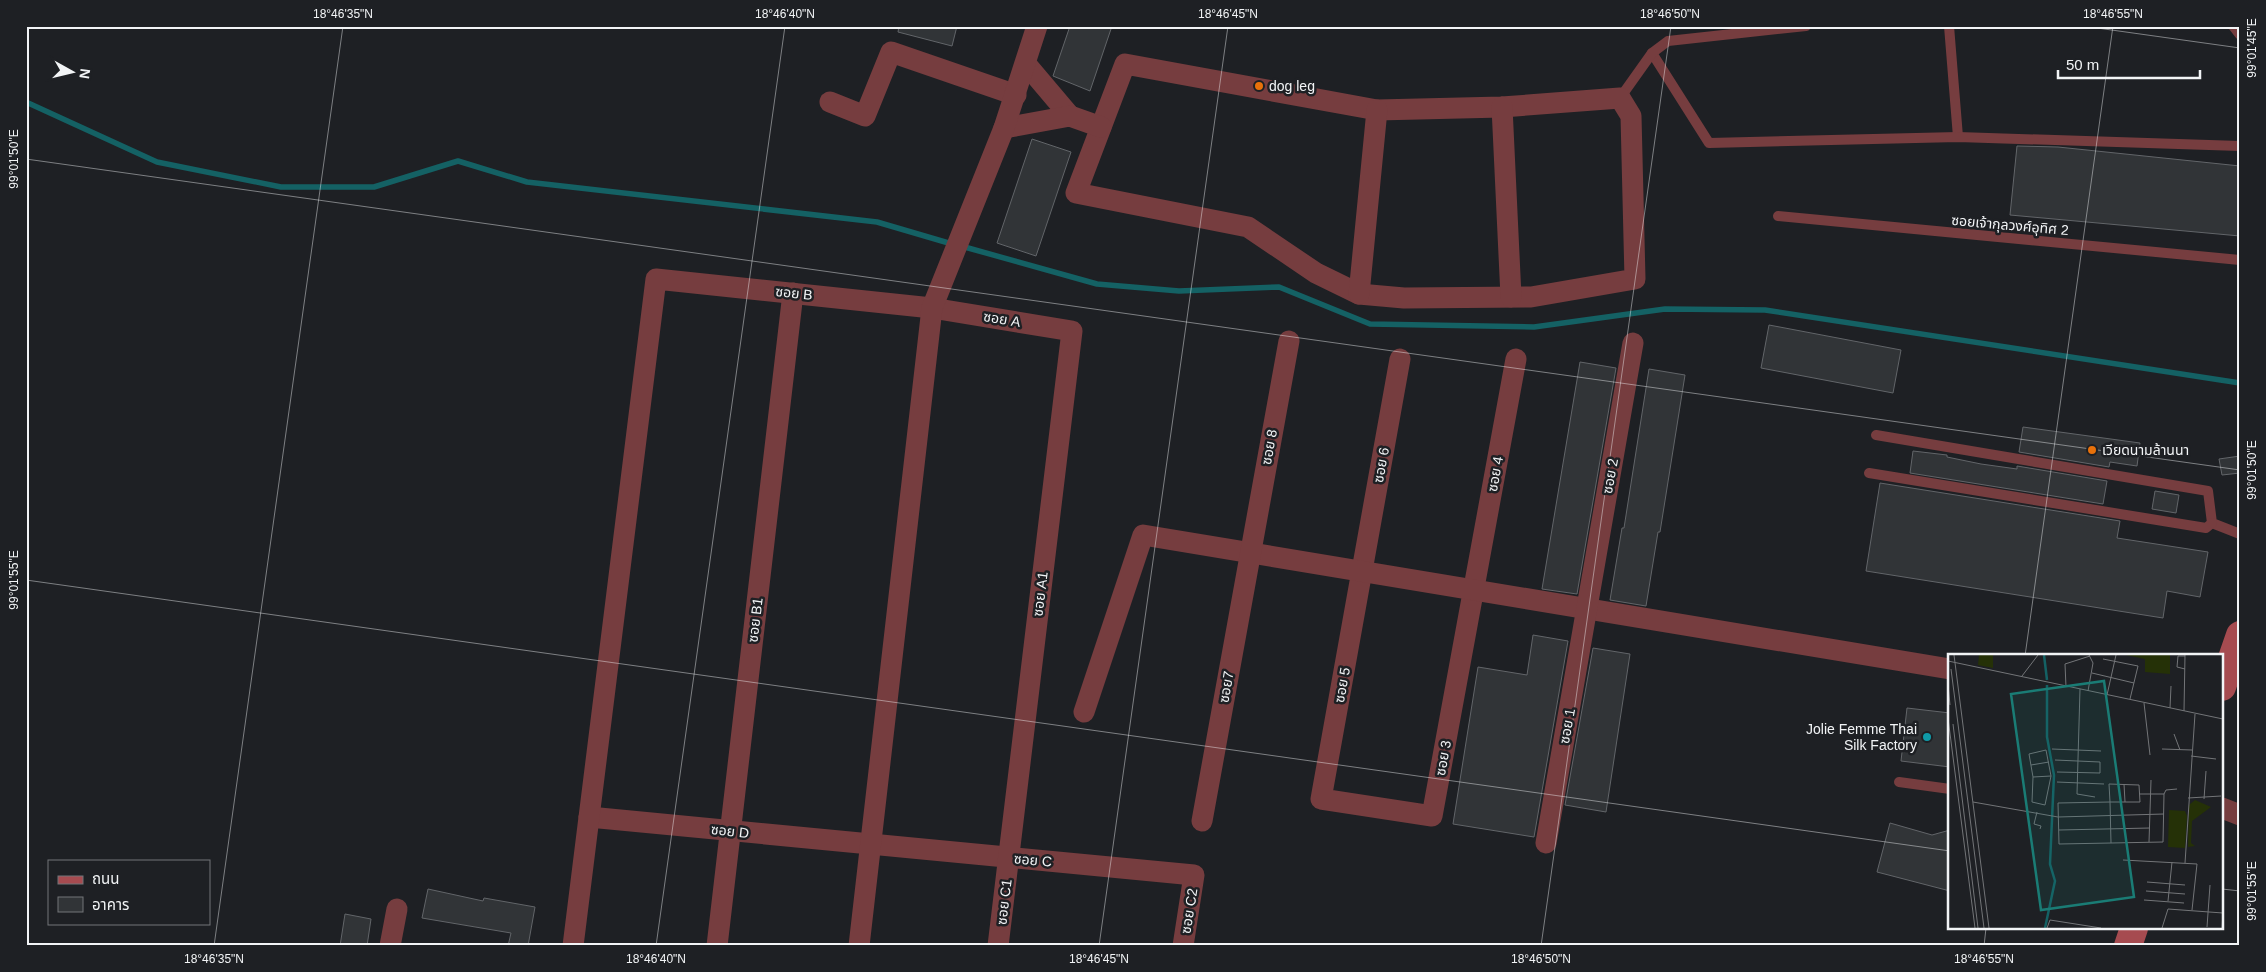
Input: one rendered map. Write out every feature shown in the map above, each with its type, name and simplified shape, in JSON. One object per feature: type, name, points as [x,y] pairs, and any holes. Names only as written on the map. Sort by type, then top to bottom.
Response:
[{"type":"main road","points":[[2224,681],[2240,635]]},
{"type":"main road","points":[[2128,946],[2133,930]]},
{"type":"street","points":[[860,946],[932,308],[1004,128],[1038,26]]},
{"type":"street","points":[[830,102],[865,116],[892,52],[1016,95]]},
{"type":"street","points":[[1026,64],[1070,116]]},
{"type":"street","points":[[1125,64],[1378,110],[1502,107],[1620,98],[1631,116],[1635,279],[1531,297],[1404,298],[1359,294],[1316,273],[1248,227],[1076,194],[1125,64]]},
{"type":"street","points":[[1502,107],[1511,297]]},
{"type":"street","points":[[1359,294],[1378,110]]},
{"type":"street","points":[[1004,128],[1070,116],[1101,127]]},
{"type":"street","name":"ซอย B","points":[[589,817],[656,279],[932,308]]},
{"type":"street","name":"ซอย B1","points":[[717,946],[793,293]]},
{"type":"street","name":"ซอย A","points":[[932,308],[1072,331]]},
{"type":"street","name":"ซอย A1","points":[[1009,858],[1072,331]]},
{"type":"street","name":"ซอย 8","points":[[1250,552],[1289,341]]},
{"type":"street","name":"ซอย 2","points":[[1587,608],[1633,343]]},
{"type":"street","name":"ซอย 6","points":[[1362,571],[1400,359]]},
{"type":"street","name":"ซอย 4","points":[[1474,590],[1516,359]]},
{"type":"street","points":[[1084,712],[1143,535],[1948,669]]},
{"type":"street","name":"ซอย7","points":[[1202,821],[1250,552]]},
{"type":"street","name":"ซอย 5","points":[[1321,799],[1362,571]]},
{"type":"street","name":"ซอย 3","points":[[1321,799],[1432,816],[1474,590]]},
{"type":"street","name":"ซอย 1","points":[[1546,844],[1587,608]]},
{"type":"street","points":[[2224,809],[2240,816]]},
{"type":"street","points":[[573,946],[589,817]]},
{"type":"street","name":"ซอย D","points":[[589,817],[871,844]]},
{"type":"street","name":"ซอย C","points":[[871,844],[1194,875]]},
{"type":"street","name":"ซอย C1","points":[[998,946],[1009,858]]},
{"type":"street","name":"ซอย C2","points":[[1183,946],[1194,875]]},
{"type":"street","points":[[390,946],[397,909]]},
{"type":"lane","points":[[1620,98],[1652,53],[1668,41],[1806,26]]},
{"type":"lane","points":[[1949,26],[1958,137]]},
{"type":"lane","points":[[2232,26],[2240,35]]},
{"type":"lane","points":[[1652,53],[1709,143],[1958,137],[2240,146]]},
{"type":"lane","name":"ซอยเจ้ากุลวงศ์อุทิศ 2","points":[[1778,216],[2240,260]]},
{"type":"lane","points":[[1876,435],[2208,491],[2212,522]]},
{"type":"lane","points":[[1869,473],[2206,528],[2212,522]]},
{"type":"lane","points":[[2212,522],[2240,534]]},
{"type":"lane","points":[[1899,782],[1948,789]]},
{"type":"building","points":[[899,26],[957,26],[952,46],[898,32]]},
{"type":"building","points":[[1070,26],[1112,26],[1090,91],[1053,76]]},
{"type":"building","points":[[1032,139],[1071,152],[1036,256],[997,243]]},
{"type":"building","points":[[2017,146],[2058,147],[2240,166],[2240,236],[2010,215]]},
{"type":"building","points":[[1769,325],[1901,350],[1893,393],[1761,368]]},
{"type":"building","points":[[1580,362],[1616,368],[1577,594],[1542,589]]},
{"type":"building","points":[[1649,369],[1685,375],[1646,606],[1610,600],[1622,528],[1624,528]]},
{"type":"building","points":[[2023,427],[2140,443],[2137,466],[2110,462],[2109,467],[2019,452]]},
{"type":"building","points":[[1913,451],[1947,455],[1947,457],[1981,464],[2017,469],[2017,466],[2107,481],[2103,504],[1910,473]]},
{"type":"building","points":[[2240,456],[2240,473],[2222,475],[2219,459]]},
{"type":"building","points":[[1880,483],[2120,521],[2117,538],[2208,552],[2200,597],[2167,591],[2163,618],[1866,571]]},
{"type":"building","points":[[2155,491],[2179,495],[2176,513],[2152,509]]},
{"type":"building","points":[[1533,635],[1568,641],[1534,837],[1453,824],[1478,667],[1527,675]]},
{"type":"building","points":[[1593,648],[1630,654],[1606,812],[1565,805]]},
{"type":"building","name":"Jolie Femme Thai Silk Factory","points":[[1907,708],[1948,713],[1948,767],[1901,761]]},
{"type":"building","points":[[1890,823],[1932,835],[1948,831],[1948,890],[1877,872]]},
{"type":"building","points":[[428,889],[483,901],[484,898],[535,907],[528,946],[508,946],[511,933],[422,918]]},
{"type":"building","points":[[345,914],[371,919],[367,946],[340,946]]},
{"type":"waterway","points":[[26,102],[157,162],[281,187],[374,187],[458,161],[527,182],[877,222],[952,244]]},
{"type":"waterway","points":[[961,246],[1097,284],[1179,291],[1279,287],[1370,324],[1534,327],[1665,309],[1765,310],[2240,383]]},
{"type":"place","name":"dog leg","points":[[1259,86]]},
{"type":"place","name":"เวียดนามล้านนา","points":[[2092,450]]},
{"type":"place","name":"Jolie Femme Thai Silk Factory","points":[[1927,737]]}]
